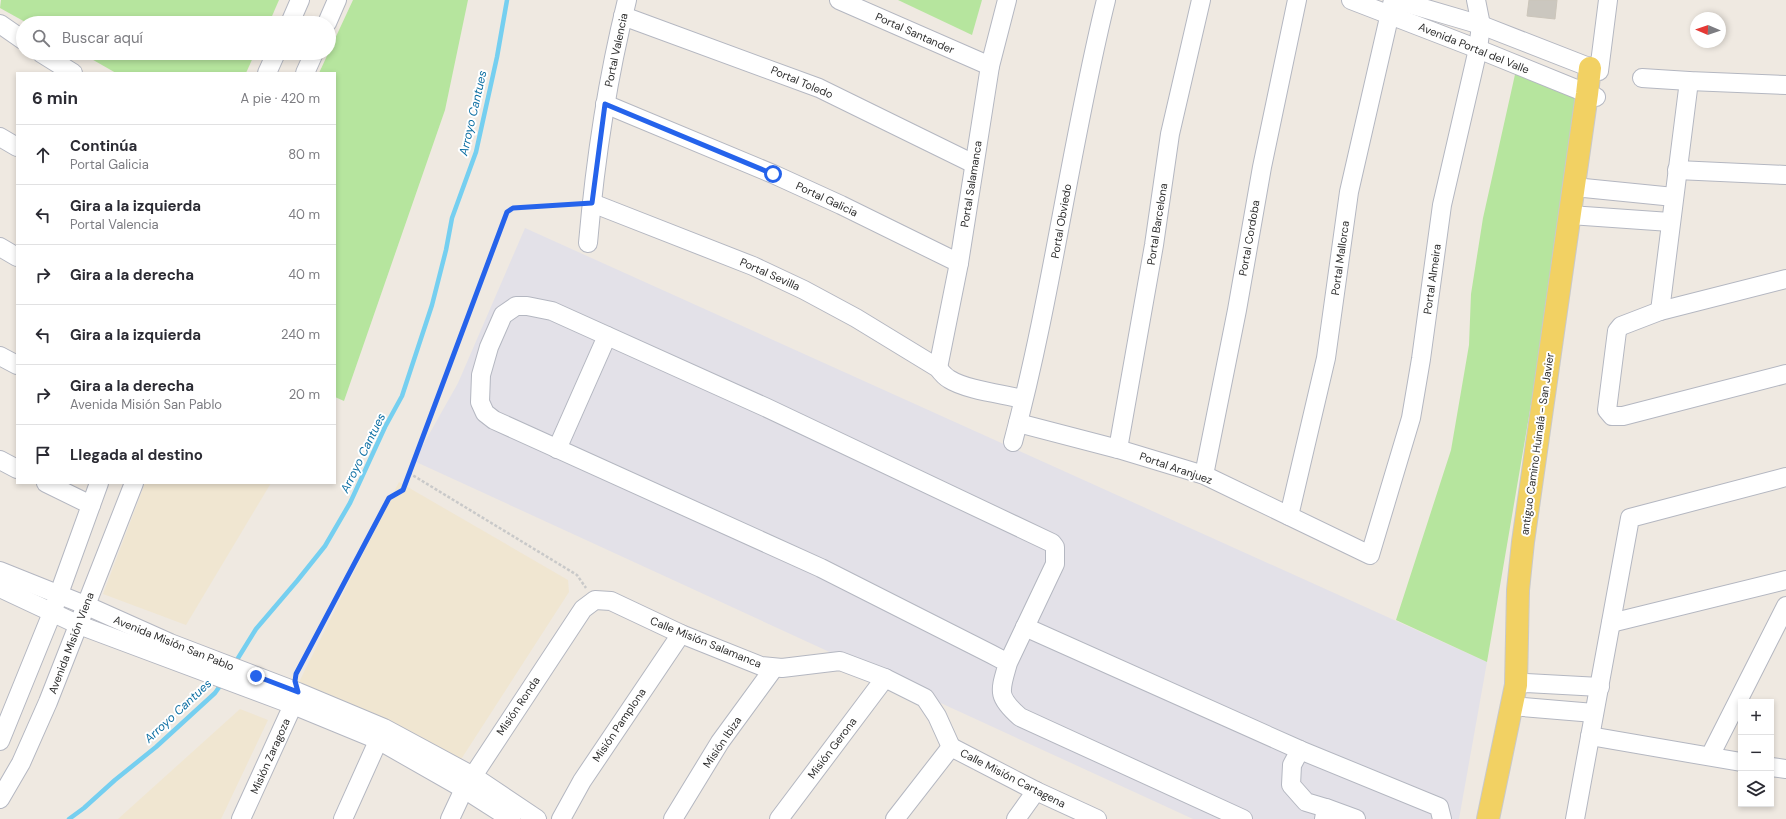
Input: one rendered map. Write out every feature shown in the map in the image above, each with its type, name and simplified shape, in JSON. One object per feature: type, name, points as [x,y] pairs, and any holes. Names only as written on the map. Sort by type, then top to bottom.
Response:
[{"type":"main road","points":[[1503,819],[1517,707],[1521,684],[1529,657],[1529,573],[1533,536],[1594,70]]},
{"type":"main road","points":[[1488,819],[1517,707]]},
{"type":"street","points":[[293,16],[300,0]]},
{"type":"street","points":[[330,16],[337,0]]},
{"type":"street","name":"Portal Santander","points":[[839,0],[990,66]]},
{"type":"street","name":"Portal Salamanca","points":[[938,368],[958,263],[990,66],[1007,0]]},
{"type":"street","name":"Portal Obviedo","points":[[1013,442],[1051,275],[1085,91],[1106,0]]},
{"type":"street","name":"Portal Barcelona","points":[[1118,449],[1154,245],[1170,134],[1201,0]]},
{"type":"street","name":"Portal Cordoba","points":[[1204,476],[1237,310],[1262,167],[1297,0]]},
{"type":"street","name":"Avenida Portal del Valle","points":[[1351,0],[1393,5],[1481,25],[1594,70]]},
{"type":"street","name":"Portal Almeira","points":[[1370,555],[1411,418],[1421,359],[1442,205],[1478,49],[1481,25],[1476,0]]},
{"type":"street","points":[[1594,70],[1608,0]]},
{"type":"street","name":"Avenida Portal del Valle","points":[[1393,5],[1478,49],[1591,96]]},
{"type":"street","name":"Portal Mallorca","points":[[1289,516],[1326,358],[1349,192],[1393,5]]},
{"type":"street","name":"Portal Valencia","points":[[588,243],[605,104],[625,8]]},
{"type":"street","name":"Portal Toledo","points":[[625,8],[819,88],[974,164]]},
{"type":"street","points":[[0,24],[16,35]]},
{"type":"street","points":[[53,60],[71,72]]},
{"type":"street","points":[[267,72],[273,60]]},
{"type":"street","points":[[305,72],[311,60]]},
{"type":"street","points":[[1642,78],[1786,85]]},
{"type":"street","points":[[1660,311],[1688,81]]},
{"type":"street","name":"Portal Galicia","points":[[605,104],[773,174],[841,205],[958,263]]},
{"type":"street","points":[[0,136],[16,146]]},
{"type":"street","points":[[1678,170],[1786,175]]},
{"type":"street","points":[[1578,188],[1674,197]]},
{"type":"street","name":"Portal Sevilla","points":[[592,203],[753,266],[785,281],[856,318],[938,368],[947,378],[964,386],[1023,399]]},
{"type":"street","points":[[1574,216],[1670,222]]},
{"type":"street","points":[[0,247],[16,256]]},
{"type":"street","points":[[1786,279],[1660,311],[1621,326],[1617,331],[1607,410],[1612,416],[1623,416],[1786,374]]},
{"type":"street","points":[[1008,663],[821,568],[494,420],[486,412],[480,402],[481,375],[489,347],[503,315],[516,306],[527,306],[552,311],[772,411],[1052,542],[1055,547],[1055,564],[1008,663],[1001,688],[1002,698],[1007,706],[1020,717],[1243,819]]},
{"type":"street","points":[[557,449],[607,336]]},
{"type":"street","points":[[0,356],[16,365]]},
{"type":"street","name":"Portal Aranjuez","points":[[1018,423],[1118,449],[1204,476],[1370,555]]},
{"type":"street","points":[[0,460],[16,468]]},
{"type":"street","points":[[1576,819],[1630,518],[1786,477]]},
{"type":"street","points":[[48,484],[91,505]]},
{"type":"street","points":[[0,741],[52,613],[99,484]]},
{"type":"street","name":"Avenida Misión Viena","points":[[0,798],[21,763],[79,625],[85,605],[134,484]]},
{"type":"street","name":"Avenida Misión San Pablo","points":[[0,571],[85,605],[167,650]]},
{"type":"street","points":[[1611,623],[1786,580]]},
{"type":"street","name":"Avenida Misión San Pablo","points":[[0,588],[79,625],[167,650],[253,682],[381,734],[537,819]]},
{"type":"street","name":"Calle Misión Salamanca","points":[[595,600],[611,601],[681,634],[761,666],[774,668],[840,661],[885,678],[924,698],[937,716],[951,747]]},
{"type":"street","name":"Misión Ronda","points":[[450,819],[468,782],[583,609],[595,600]]},
{"type":"street","points":[[1710,756],[1786,606]]},
{"type":"street","points":[[1025,627],[1300,750],[1439,807],[1442,819]]},
{"type":"street","name":"Misión Pamplona","points":[[561,819],[595,761],[681,634]]},
{"type":"street","name":"Misión Ibiza","points":[[674,819],[720,742],[774,668]]},
{"type":"street","name":"Misión Gerona","points":[[779,819],[885,678]]},
{"type":"street","points":[[1521,684],[1600,687]]},
{"type":"street","points":[[1547,709],[1550,684]]},
{"type":"street","name":"Misión Zaragoza","points":[[241,819],[296,699]]},
{"type":"street","points":[[1517,707],[1594,712]]},
{"type":"street","points":[[343,819],[381,734]]},
{"type":"street","points":[[1590,736],[1738,761]]},
{"type":"street","points":[[895,819],[951,747]]},
{"type":"street","name":"Calle Misión Cartagena","points":[[951,747],[1036,791],[1097,819]]},
{"type":"street","points":[[1300,750],[1292,765],[1291,785],[1306,802],[1325,814],[1356,819]]},
{"type":"street","points":[[1774,767],[1786,769]]},
{"type":"street","name":"Avenida Misión San Pablo","points":[[468,782],[511,819]]},
{"type":"street","points":[[1016,819],[1036,791]]},
{"type":"path","points":[[296,699],[296,674],[389,498],[403,490],[507,212],[513,208],[592,203]]},
{"type":"path","points":[[409,473],[576,576],[595,600]]},
{"type":"shaded area","points":[[525,228],[1487,662],[1459,819],[1193,819],[414,461],[458,383]]},
{"type":"shaded area","points":[[399,482],[568,580],[569,592],[458,764],[299,682]]},
{"type":"shaded area","points":[[145,484],[270,484],[186,625],[103,594]]},
{"type":"shaded area","points":[[240,709],[268,720],[221,819],[118,819]]},
{"type":"green space","points":[[1,0],[279,0],[272,16],[16,17],[0,8]]},
{"type":"green space","points":[[353,0],[468,0],[445,110],[344,401],[336,397],[336,72],[319,72],[325,60],[336,60],[336,36]]},
{"type":"green space","points":[[898,0],[982,0],[972,35]]},
{"type":"green space","points":[[93,60],[252,60],[246,72],[114,72]]},
{"type":"green space","points":[[1516,70],[1583,100],[1487,662],[1396,620],[1451,450],[1469,345],[1471,294],[1483,218]]},
{"type":"building","points":[[1529,0],[1557,0],[1555,19],[1527,16]]},
{"type":"waterway","name":"Arroyo Cantues","points":[[235,663],[256,629],[325,546],[350,503],[385,427],[402,396],[432,305],[446,250],[452,218],[476,152],[497,57],[507,0]]},
{"type":"waterway","name":"Arroyo Cantues","points":[[69,819],[156,747],[215,693],[222,683]]},
{"type":"route","points":[[256,676],[298,692],[295,681],[296,674],[389,498],[403,490],[507,212],[513,208],[592,203],[605,104],[773,174]]}]
